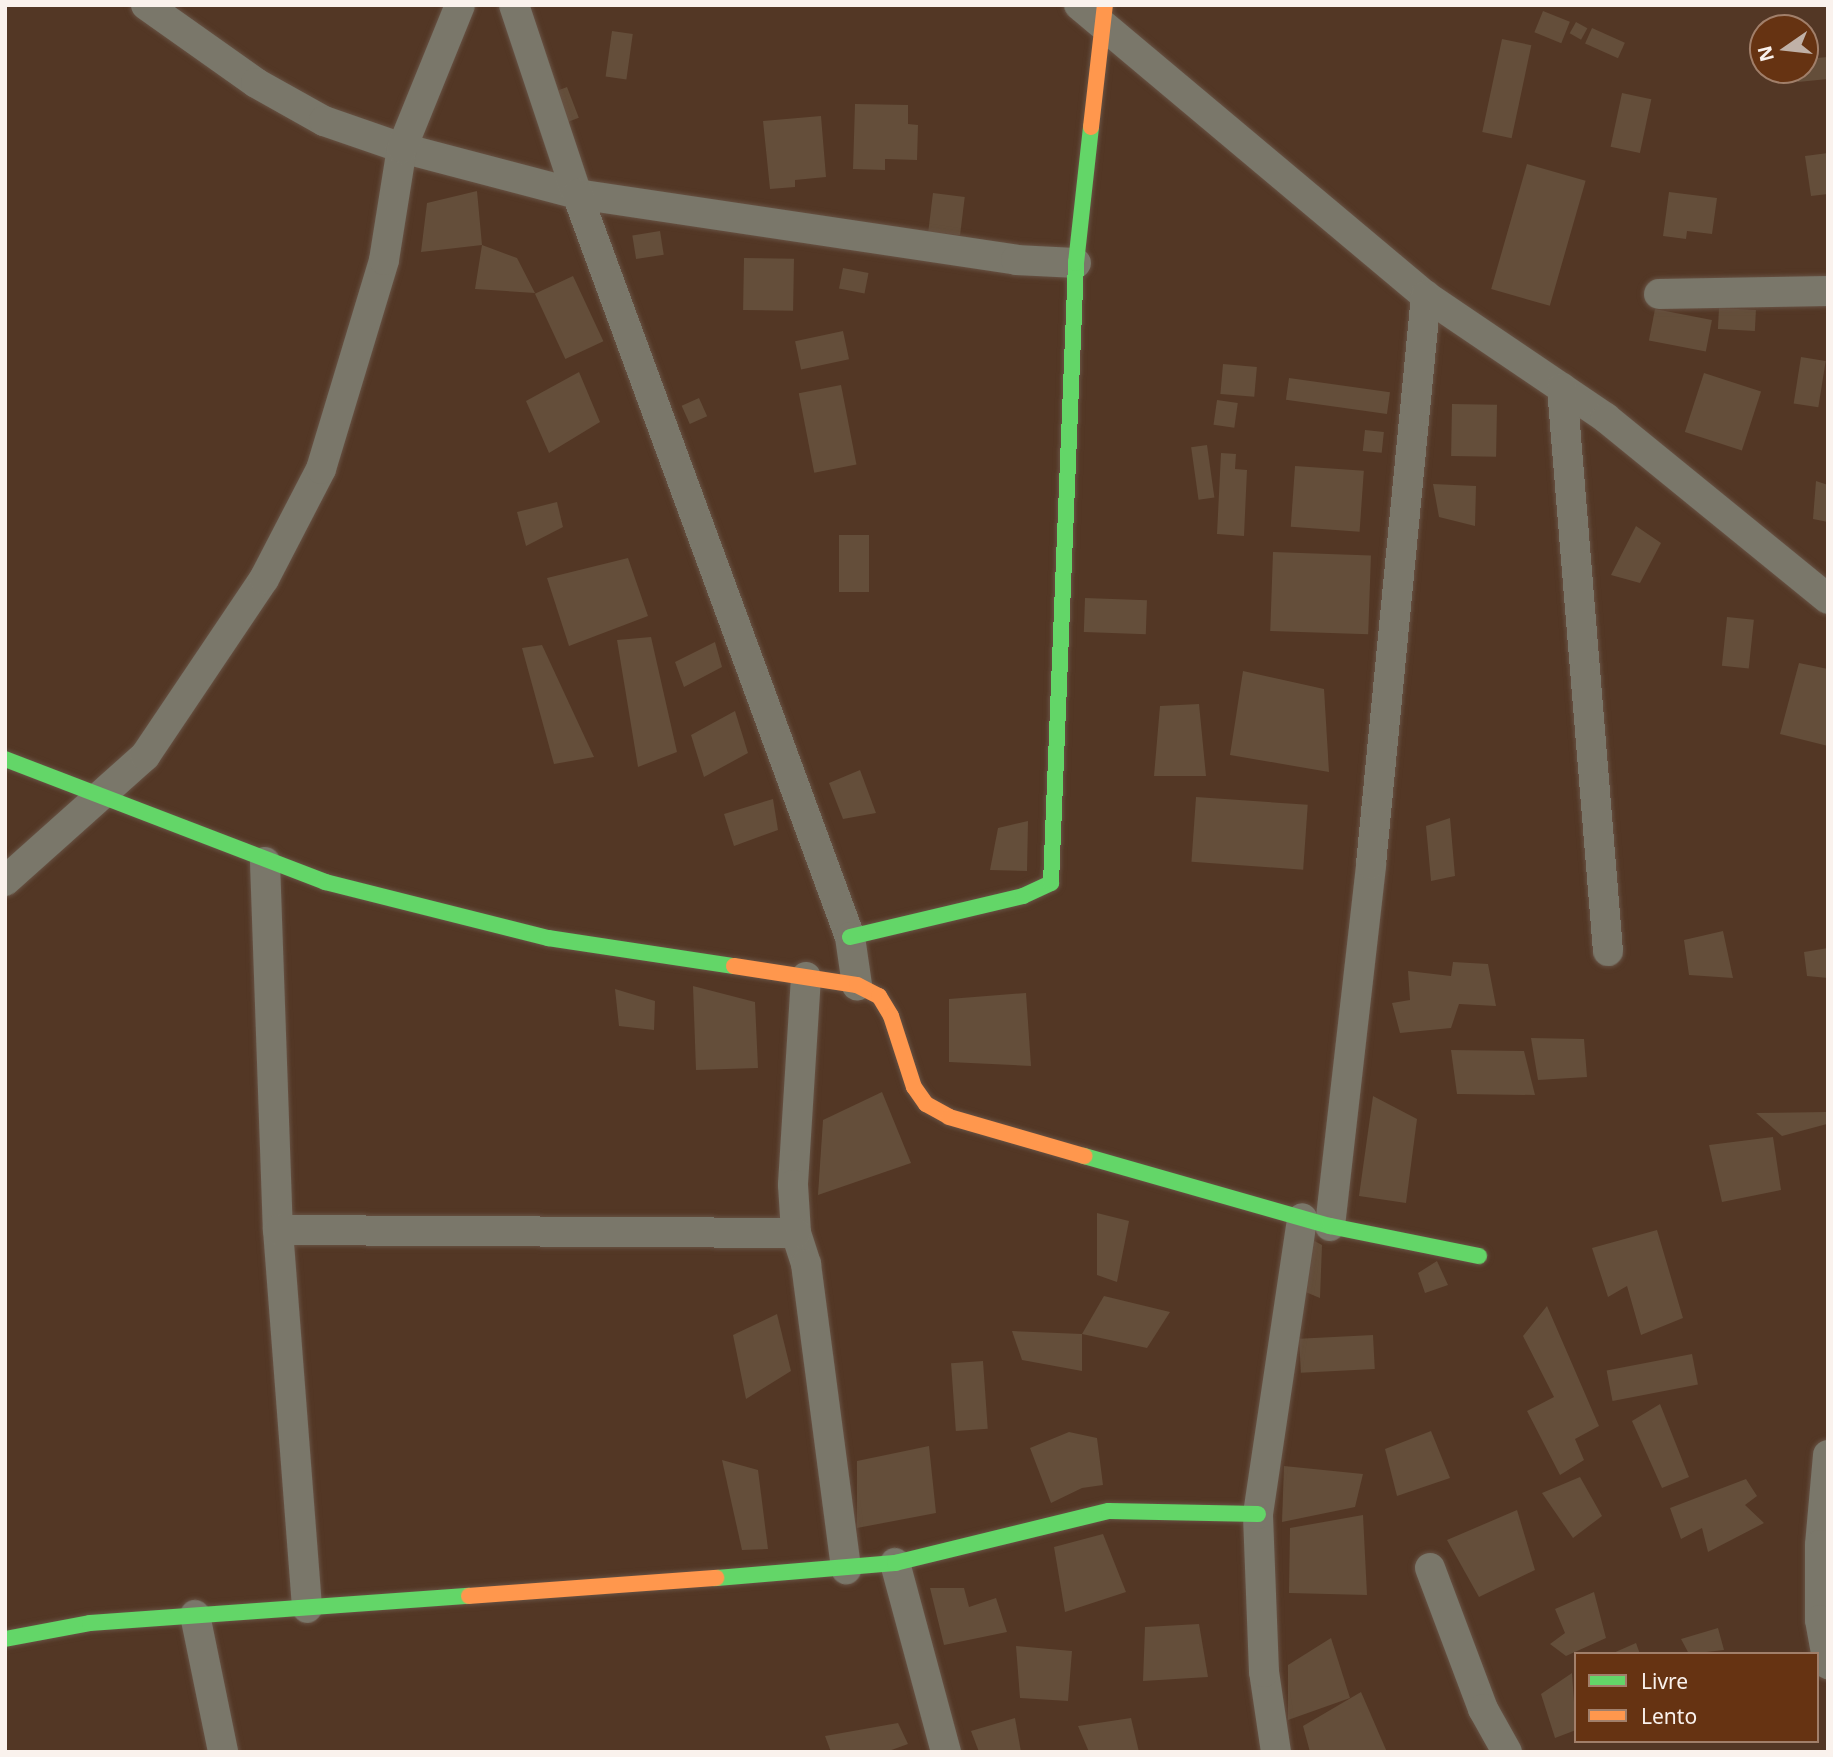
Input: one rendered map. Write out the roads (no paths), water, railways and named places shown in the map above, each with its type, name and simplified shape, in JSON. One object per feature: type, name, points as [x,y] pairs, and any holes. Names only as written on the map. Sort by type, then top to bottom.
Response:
[{"type":"street","points":[[146,5],[256,83],[313,115],[402,148],[577,194],[1016,260],[1076,263]]},
{"type":"street","points":[[5,881],[145,756],[264,579],[321,469],[384,260],[402,148],[460,5]]},
{"type":"street","points":[[514,5],[577,194],[850,937],[857,985]]},
{"type":"street","points":[[1079,5],[1104,17],[1426,296],[1606,418],[1828,599]]},
{"type":"street","points":[[850,937],[1023,896],[1052,883],[1076,263],[1104,17]]},
{"type":"street","points":[[1659,294],[1828,291]]},
{"type":"street","points":[[1330,1226],[1371,864],[1426,296]]},
{"type":"street","points":[[1562,388],[1608,951]]},
{"type":"street","points":[[5,759],[265,862],[325,882],[548,938],[857,985],[879,996],[891,1016],[914,1087],[926,1104],[949,1117],[1330,1226],[1479,1256]]},
{"type":"street","points":[[265,862],[278,1230],[307,1608]]},
{"type":"street","points":[[806,977],[793,1185],[796,1233],[806,1264],[846,1569]]},
{"type":"street","points":[[1276,1752],[1264,1672],[1258,1514],[1302,1218]]},
{"type":"street","points":[[278,1230],[796,1233]]},
{"type":"street","points":[[1828,1455],[1820,1620],[1828,1664]]},
{"type":"street","points":[[5,1639],[90,1623],[846,1569],[895,1563],[1109,1511],[1258,1514]]},
{"type":"street","points":[[895,1563],[946,1752]]},
{"type":"street","points":[[1430,1568],[1483,1709],[1507,1752]]},
{"type":"street","points":[[195,1615],[223,1752]]}]
